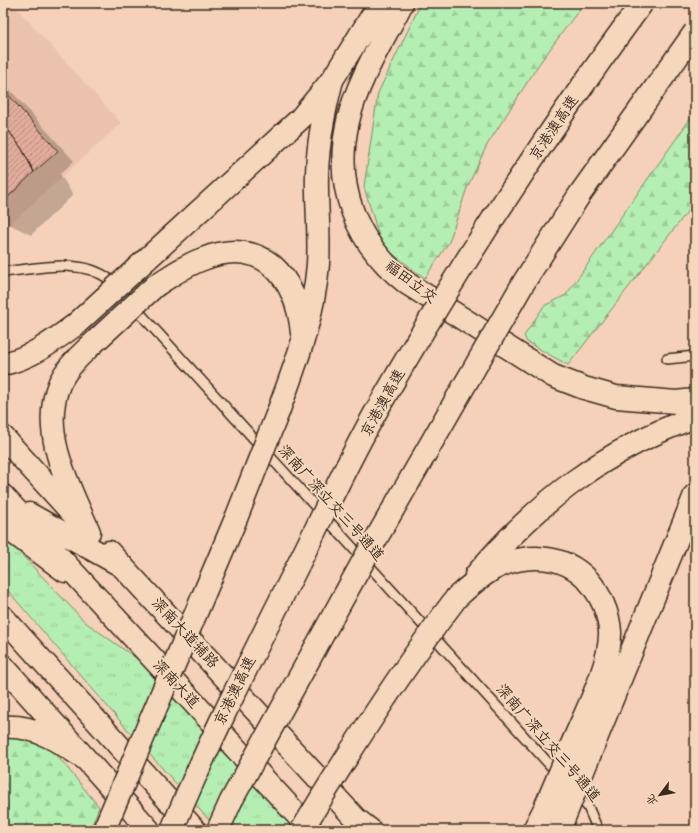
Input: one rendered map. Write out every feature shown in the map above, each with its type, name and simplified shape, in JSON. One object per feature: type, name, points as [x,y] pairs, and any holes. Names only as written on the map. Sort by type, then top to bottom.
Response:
[{"type":"main road","points":[[3,364],[16,361],[35,353],[75,325],[301,118],[332,80],[380,3]]},
{"type":"main road","name":"福田立交","points":[[402,3],[364,77],[348,120],[343,150],[344,177],[349,202],[358,226],[374,252],[391,271],[408,284],[553,376],[616,397],[676,402],[695,400]]},
{"type":"main road","name":"京港澳高速","points":[[172,830],[198,768],[248,664],[377,410],[475,247],[547,137],[642,3]]},
{"type":"main road","points":[[218,830],[231,801],[335,612],[455,400],[524,282],[580,194],[695,32]]},
{"type":"main road","points":[[104,830],[237,516],[303,345],[314,295],[318,263],[317,172],[324,112],[332,80]]},
{"type":"main road","points":[[89,532],[60,462],[54,433],[54,406],[60,382],[72,363],[155,286],[181,269],[203,258],[225,253],[245,252],[265,260],[280,272],[291,290],[300,314],[303,345]]},
{"type":"main road","points":[[302,830],[341,764],[396,680],[457,597],[496,550],[532,514],[563,488],[618,451],[661,430],[695,417]]},
{"type":"main road","name":"深南大道辅路","points":[[3,437],[89,532],[364,827]]},
{"type":"main road","points":[[534,830],[545,808],[578,755],[695,495]]},
{"type":"main road","points":[[3,496],[62,534],[122,566]]},
{"type":"main road","name":"深南大道","points":[[3,496],[311,830]]},
{"type":"main road","name":"深南大道","points":[[3,525],[90,590]]},
{"type":"main road","points":[[457,597],[493,569],[524,559],[553,559],[568,564],[581,573],[593,586],[602,601],[608,617],[610,632],[608,652],[578,755],[559,830]]},
{"type":"main road","points":[[3,617],[195,830]]},
{"type":"main road","points":[[3,666],[149,830]]},
{"type":"main road","points":[[3,727],[13,726],[34,730],[58,740],[84,758]]},
{"type":"lane","name":"深南广深立交三号通道","points":[[3,272],[72,266],[94,271],[109,279],[588,807],[598,830]]},
{"type":"lane","points":[[667,359],[695,356]]},
{"type":"shaded area","points":[[3,3],[12,3],[121,123],[3,231]]},
{"type":"green space","points":[[421,3],[584,3],[539,64],[487,145],[467,188],[449,242],[425,278],[382,246],[364,187],[378,93]]},
{"type":"green space","points":[[695,112],[695,202],[568,365],[527,342],[524,336],[544,306],[566,295]]},
{"type":"green space","points":[[3,535],[85,622],[143,663],[297,830],[218,830],[127,729],[3,585]]},
{"type":"green space","points":[[3,733],[40,743],[61,760],[99,807],[90,830],[3,830]]},
{"type":"building","points":[[3,89],[58,151],[34,172],[22,149],[3,123]]},
{"type":"building","points":[[3,123],[22,149],[34,172],[3,202]]}]
